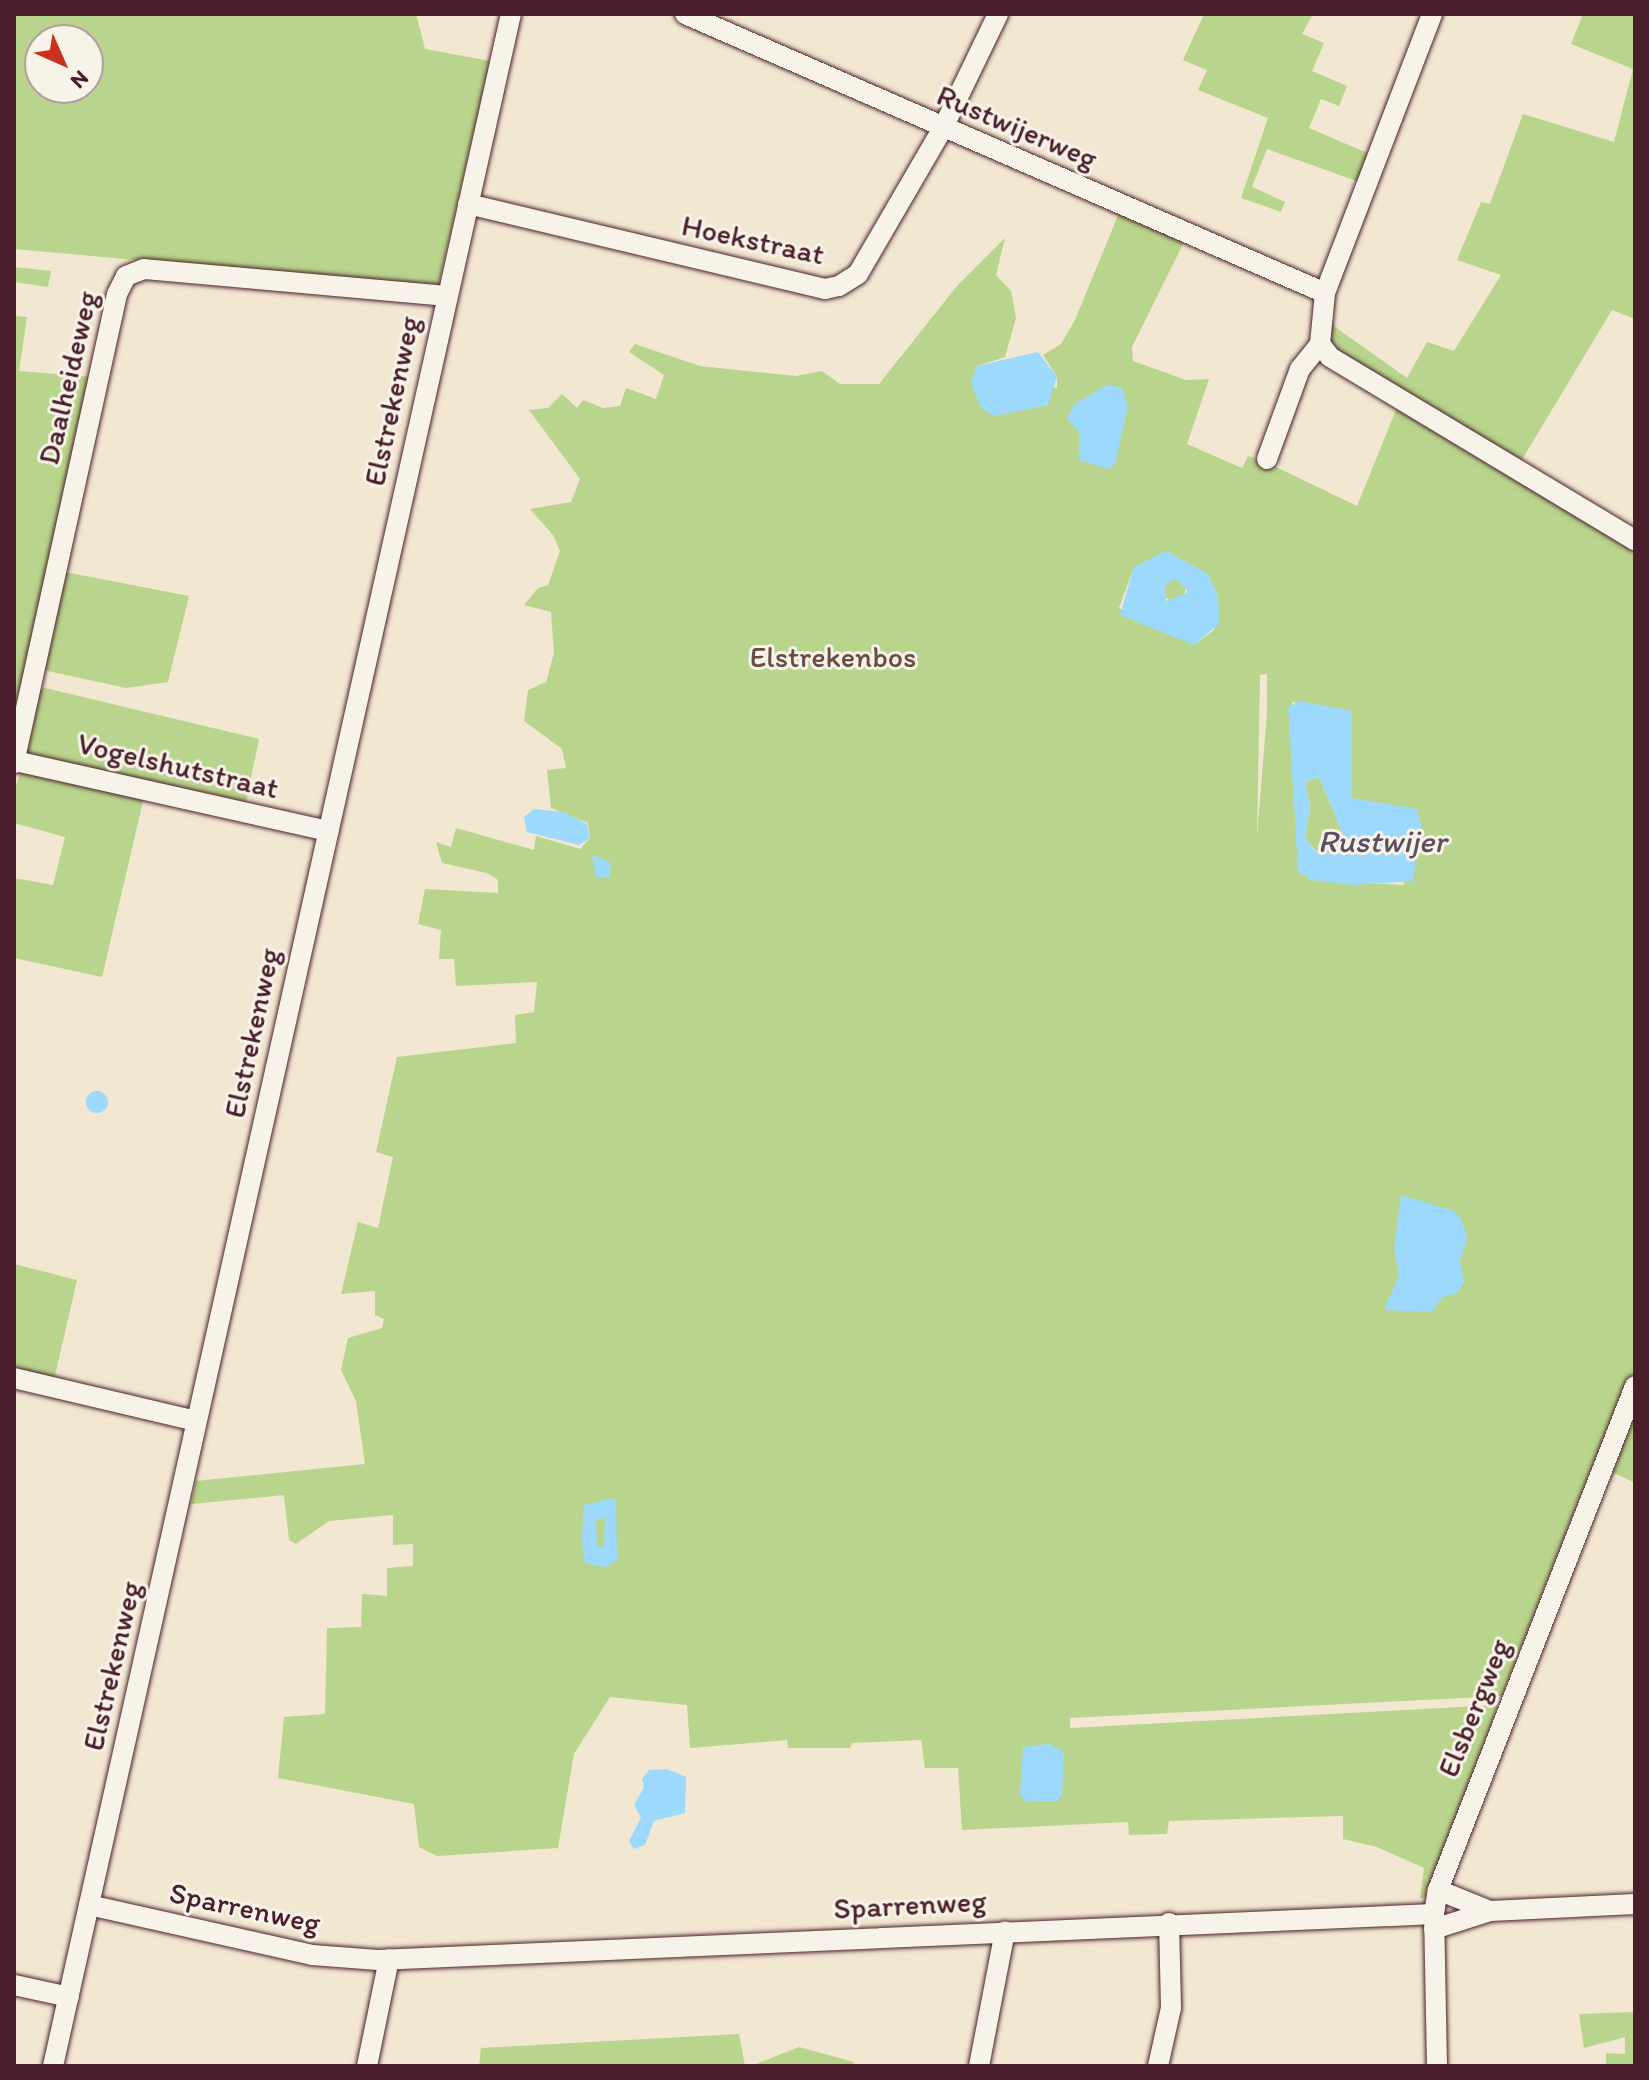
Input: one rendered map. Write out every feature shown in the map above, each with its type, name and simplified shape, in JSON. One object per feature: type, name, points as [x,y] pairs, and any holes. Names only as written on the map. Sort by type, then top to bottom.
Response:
[{"type":"street","name":"Elstrekenweg","points":[[53,2066],[511,14]]},
{"type":"street","name":"Rustwijerweg","points":[[685,14],[1325,293]]},
{"type":"street","name":"Hoekstraat","points":[[468,204],[825,289],[858,274],[943,128],[998,14]]},
{"type":"street","points":[[1267,459],[1300,369],[1320,344],[1325,293],[1432,14]]},
{"type":"street","name":"Daalheideweg","points":[[14,762],[117,294],[126,276],[144,269],[446,296]]},
{"type":"street","points":[[1320,344],[1342,364],[1635,540]]},
{"type":"street","name":"Vogelshutstraat","points":[[14,762],[328,831]]},
{"type":"street","points":[[14,1378],[196,1421]]},
{"type":"street","name":"Elsbergweg","points":[[1437,2066],[1434,1922],[1438,1890],[1635,1386]]},
{"type":"street","points":[[1438,1890],[1490,1911],[1635,1904]]},
{"type":"street","name":"Sparrenweg","points":[[89,1905],[312,1955],[389,1959],[1169,1923],[1434,1922],[1490,1911]]},
{"type":"street","points":[[1158,2066],[1171,2008],[1169,1923]]},
{"type":"street","points":[[979,2066],[1005,1931]]},
{"type":"street","points":[[367,2066],[389,1959]]},
{"type":"street","points":[[14,1985],[69,1997]]},
{"type":"green space","points":[[14,14],[416,14],[425,49],[490,61],[438,287],[14,249]]},
{"type":"green space","points":[[1204,14],[1313,14],[1302,34],[1324,43],[1312,71],[1347,86],[1339,106],[1321,99],[1309,128],[1372,155],[1362,183],[1267,149],[1252,187],[1285,202],[1281,212],[1241,198],[1268,118],[1198,90],[1207,70],[1183,60]]},
{"type":"green space","points":[[1583,14],[1635,14],[1635,319],[1612,310],[1520,463],[1335,349],[1328,343],[1328,312],[1335,327],[1407,378],[1427,342],[1454,351],[1501,275],[1457,260],[1481,202],[1490,204],[1523,114],[1614,142],[1633,69],[1571,44]]},
{"type":"green space","name":"Elstrekenbos","points":[[1119,213],[1184,242],[1132,347],[1133,361],[1186,380],[1209,379],[1187,444],[1242,468],[1248,456],[1357,506],[1398,405],[1635,548],[1635,1483],[1608,1470],[1591,1470],[1502,1696],[1070,1718],[1070,1728],[1498,1705],[1430,1898],[1420,1898],[1424,1868],[1377,1847],[1343,1839],[1343,1816],[1169,1821],[1167,1834],[1129,1835],[1128,1822],[962,1830],[958,1768],[925,1768],[921,1740],[852,1743],[850,1748],[788,1748],[787,1740],[690,1748],[687,1705],[610,1697],[574,1754],[558,1848],[437,1856],[419,1847],[414,1804],[278,1778],[284,1717],[325,1714],[327,1628],[361,1627],[362,1594],[387,1596],[387,1568],[413,1566],[413,1544],[393,1545],[393,1515],[329,1521],[296,1544],[289,1540],[284,1495],[191,1504],[196,1481],[365,1464],[356,1401],[341,1370],[348,1338],[382,1328],[384,1319],[375,1315],[375,1291],[341,1294],[358,1222],[378,1228],[393,1157],[376,1152],[397,1057],[516,1043],[515,1015],[534,1012],[537,982],[456,986],[454,959],[439,959],[441,930],[418,924],[425,889],[498,893],[498,880],[487,873],[442,863],[436,842],[451,847],[456,828],[534,850],[536,836],[580,849],[590,838],[588,823],[551,808],[547,770],[566,768],[562,749],[524,721],[528,690],[546,682],[554,653],[551,612],[524,605],[538,588],[548,585],[560,551],[553,535],[530,509],[571,502],[580,479],[529,410],[548,408],[562,394],[577,408],[583,400],[603,408],[620,406],[626,388],[656,399],[664,375],[629,352],[635,344],[700,366],[796,376],[822,371],[840,384],[879,384],[957,286],[1005,238],[996,275],[1011,291],[1016,318],[1005,357],[977,366],[1057,388],[1057,377],[1043,355],[1061,344],[1075,320]],"holes":[[[1134,567],[1207,573],[1218,596],[1214,630],[1194,645],[1119,608]],[[1267,674],[1267,713],[1257,837],[1260,675]],[[1292,702],[1352,711],[1349,795],[1405,885],[1311,880],[1298,871]]]},
{"type":"green space","points":[[14,267],[51,271],[48,287],[14,282]]},
{"type":"green space","points":[[14,316],[27,317],[19,371],[93,377],[14,741]]},
{"type":"green space","points":[[65,572],[189,596],[168,682],[126,688],[43,670]]},
{"type":"green space","points":[[1174,579],[1182,582],[1185,590],[1182,598],[1174,601],[1166,598],[1163,590],[1166,582]]},
{"type":"green space","points":[[45,688],[259,739],[245,807],[33,760],[23,751],[38,689]]},
{"type":"green space","points":[[21,772],[144,797],[102,977],[14,958],[14,878],[53,885],[65,837],[14,823],[14,790]]},
{"type":"green space","points":[[1319,777],[1344,836],[1333,853],[1319,854],[1305,838],[1310,806],[1305,782]]},
{"type":"green space","points":[[14,1264],[77,1280],[54,1380],[14,1371]]},
{"type":"green space","points":[[1635,2012],[1633,2066],[1606,2066],[1606,2053],[1625,2054],[1625,2037],[1584,2048],[1579,2014]]},
{"type":"green space","points":[[739,2034],[745,2066],[479,2066],[481,2048]]},
{"type":"green space","points":[[799,2047],[854,2062],[853,2066],[751,2066]]},
{"type":"water","points":[[1038,352],[1057,377],[1048,405],[994,416],[981,408],[971,383],[977,366]]},
{"type":"water","points":[[1107,385],[1122,388],[1128,406],[1115,464],[1108,469],[1079,460],[1079,431],[1067,419],[1074,404]]},
{"type":"water","points":[[1166,551],[1207,573],[1218,596],[1219,624],[1194,645],[1120,615],[1134,567]],"holes":[[[1176,579],[1188,592],[1166,601],[1166,584]]]},
{"type":"water","name":"Rustwijer","points":[[1299,701],[1352,711],[1352,798],[1417,809],[1421,824],[1413,881],[1356,885],[1311,880],[1298,871],[1288,707]],"holes":[[[1319,777],[1344,836],[1333,853],[1318,854],[1305,838],[1310,806],[1305,782]]]},
{"type":"water","points":[[534,809],[563,812],[587,824],[590,838],[579,845],[527,832],[524,817]]},
{"type":"water","points":[[592,855],[610,862],[610,877],[596,877]]},
{"type":"water","points":[[97,1091],[105,1094],[108,1102],[105,1110],[97,1113],[89,1110],[86,1102],[89,1094]]},
{"type":"water","points":[[1401,1195],[1454,1211],[1462,1220],[1467,1238],[1460,1261],[1464,1282],[1458,1293],[1442,1297],[1432,1312],[1384,1310],[1399,1275],[1394,1248]]},
{"type":"water","points":[[616,1498],[617,1560],[606,1567],[584,1561],[584,1505]],"holes":[[[605,1517],[604,1546],[597,1548],[596,1520]]]},
{"type":"water","points":[[1049,1744],[1064,1752],[1062,1795],[1057,1801],[1025,1801],[1020,1794],[1023,1747]]},
{"type":"water","points":[[667,1769],[686,1777],[685,1813],[654,1821],[645,1845],[634,1849],[629,1841],[641,1818],[634,1805],[644,1787],[642,1779],[649,1770]]}]
